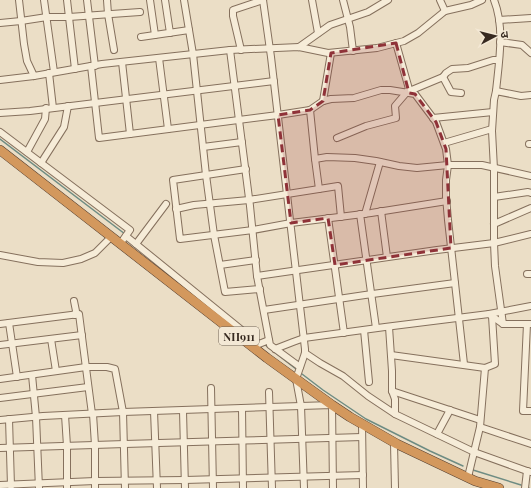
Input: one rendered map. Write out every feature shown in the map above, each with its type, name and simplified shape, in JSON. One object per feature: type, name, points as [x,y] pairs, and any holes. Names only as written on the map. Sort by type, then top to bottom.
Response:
[{"type":"highway","name":"NH911","points":[[0,150],[267,358],[332,405],[394,443],[468,478],[498,488]]},
{"type":"street","points":[[19,0],[27,62],[34,76]]},
{"type":"street","points":[[44,0],[52,73],[53,108]]},
{"type":"street","points":[[67,0],[75,69]]},
{"type":"street","points":[[87,0],[100,138],[278,116],[310,110],[323,101],[331,99],[354,98],[382,90],[414,94],[436,122],[444,143],[448,164],[446,180],[447,201],[464,364]]},
{"type":"street","points":[[107,0],[114,50]]},
{"type":"street","points":[[150,0],[155,35]]},
{"type":"street","points":[[165,0],[170,33]]},
{"type":"street","points":[[184,0],[193,54],[214,235],[225,292],[260,289]]},
{"type":"street","points":[[242,50],[233,16],[233,10],[263,0],[304,338],[305,353],[296,379],[301,406],[304,488]]},
{"type":"street","points":[[312,0],[318,33]]},
{"type":"street","points":[[343,0],[350,27],[353,51]]},
{"type":"street","points":[[299,47],[330,25],[368,12],[388,0]]},
{"type":"street","points":[[440,0],[446,11]]},
{"type":"street","points":[[0,80],[122,62],[230,50],[299,47],[331,53],[377,48],[404,41],[418,34],[446,11],[471,5],[482,0]]},
{"type":"street","points":[[494,0],[498,10],[500,42],[492,128],[494,168],[494,266],[503,324]]},
{"type":"street","points":[[0,23],[47,17],[140,12]]},
{"type":"street","points":[[499,20],[531,18]]},
{"type":"street","points":[[141,37],[189,30]]},
{"type":"street","points":[[500,42],[522,45],[531,53]]},
{"type":"street","points":[[396,43],[409,90],[407,92]]},
{"type":"street","points":[[230,50],[246,169],[258,276],[270,346],[300,367]]},
{"type":"street","points":[[323,101],[331,53]]},
{"type":"street","points":[[159,58],[168,129]]},
{"type":"street","points":[[337,138],[366,126],[396,118],[395,106],[407,92],[443,77],[452,69],[468,68],[493,60],[499,60]]},
{"type":"street","points":[[122,62],[130,134]]},
{"type":"street","points":[[443,77],[451,92],[461,93]]},
{"type":"street","points":[[0,113],[274,81]]},
{"type":"street","points":[[496,90],[521,96],[531,95]]},
{"type":"street","points":[[42,163],[64,127],[68,106]]},
{"type":"street","points":[[26,152],[45,119],[46,108]]},
{"type":"street","points":[[310,110],[314,159],[319,189]]},
{"type":"street","points":[[433,118],[493,112]]},
{"type":"street","points":[[444,143],[492,128]]},
{"type":"street","points":[[0,132],[130,230],[120,244]]},
{"type":"street","points":[[203,147],[242,142]]},
{"type":"street","points":[[314,159],[327,157],[355,158],[417,168],[448,164],[482,165],[531,176]]},
{"type":"street","points":[[376,328],[366,260],[363,214],[380,162]]},
{"type":"street","points":[[246,169],[173,180],[180,239],[381,212],[447,201]]},
{"type":"street","points":[[176,208],[249,200],[338,186],[341,217]]},
{"type":"street","points":[[494,197],[528,192],[531,193]]},
{"type":"street","points":[[136,244],[166,204]]},
{"type":"street","points":[[494,224],[531,208]]},
{"type":"street","points":[[381,212],[387,257]]},
{"type":"street","points":[[328,218],[344,333]]},
{"type":"street","points":[[258,276],[494,243],[531,234]]},
{"type":"street","points":[[126,236],[259,344],[269,340]]},
{"type":"street","points":[[0,255],[38,262],[63,263],[95,253],[111,237]]},
{"type":"street","points":[[220,265],[256,260]]},
{"type":"street","points":[[264,310],[371,294],[455,284]]},
{"type":"street","points":[[74,300],[76,311],[75,315]]},
{"type":"street","points":[[275,349],[304,338],[491,315],[501,311],[531,306]]},
{"type":"street","points":[[0,324],[79,314],[88,387],[93,414],[95,485]]},
{"type":"street","points":[[491,315],[503,324],[529,324],[528,368],[524,410],[531,411]]},
{"type":"street","points":[[391,355],[485,368],[495,364],[491,315]]},
{"type":"street","points":[[9,323],[17,377]]},
{"type":"street","points":[[389,327],[392,391],[395,399],[395,414]]},
{"type":"street","points":[[364,330],[369,382]]},
{"type":"street","points":[[0,345],[82,335]]},
{"type":"street","points":[[51,339],[56,371]]},
{"type":"street","points":[[305,353],[343,376],[368,396],[395,414],[474,452],[529,472],[524,488]]},
{"type":"street","points":[[0,379],[86,367],[107,366],[115,369],[122,412],[125,485]]},
{"type":"street","points":[[468,478],[480,427],[485,368]]},
{"type":"street","points":[[32,375],[38,448],[39,486]]},
{"type":"street","points":[[0,398],[88,387]]},
{"type":"street","points":[[211,388],[213,488]]},
{"type":"street","points":[[392,391],[480,420]]},
{"type":"street","points":[[269,392],[272,488]]},
{"type":"street","points":[[0,420],[122,412],[332,405],[333,488]]},
{"type":"street","points":[[242,408],[243,488]]},
{"type":"street","points":[[437,434],[450,410]]},
{"type":"street","points":[[154,411],[157,488]]},
{"type":"street","points":[[183,411],[185,488]]},
{"type":"street","points":[[65,415],[67,485]]},
{"type":"street","points":[[9,419],[11,486]]},
{"type":"street","points":[[362,424],[363,488]]},
{"type":"street","points":[[480,427],[531,444]]},
{"type":"street","points":[[0,448],[362,437]]},
{"type":"street","points":[[394,443],[395,488]]},
{"type":"street","points":[[0,485],[125,485],[157,481],[363,475]]},
{"type":"highlighted area","points":[[396,43],[409,93],[415,94],[436,122],[446,149],[451,248],[335,265],[328,218],[291,223],[278,115],[310,110],[323,101],[331,53]]},
{"type":"waterway","points":[[0,139],[125,234]]},
{"type":"waterway","points":[[264,344],[296,369]]},
{"type":"waterway","points":[[302,374],[366,419],[463,466]]},
{"type":"waterway","points":[[473,470],[521,485]]}]
